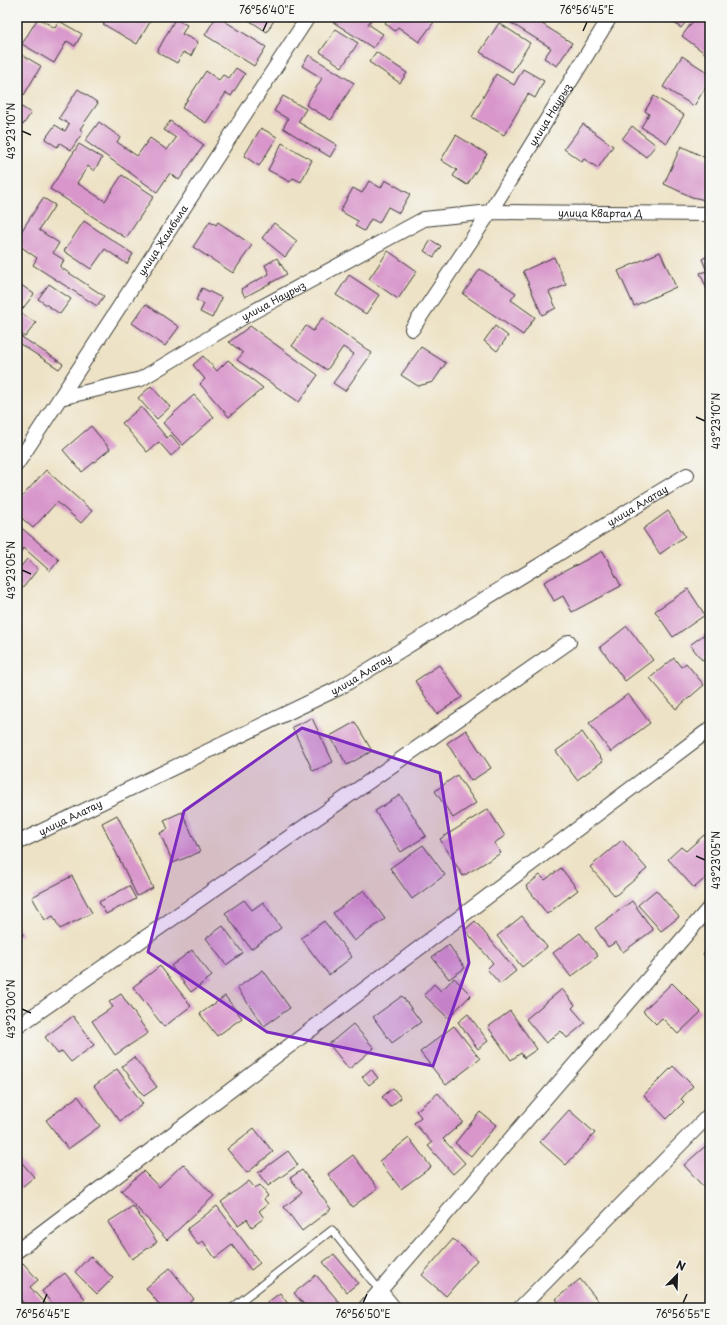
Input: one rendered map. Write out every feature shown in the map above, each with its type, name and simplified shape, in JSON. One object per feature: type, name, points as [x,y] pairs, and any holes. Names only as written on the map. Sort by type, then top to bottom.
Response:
[{"type":"street","name":"улица Жамбыла","points":[[17,464],[308,17]]},
{"type":"street","name":"улица Наурыз","points":[[412,329],[490,212],[610,17]]},
{"type":"street","name":"улица Наурыз","points":[[60,398],[141,379],[247,315],[424,219],[490,212]]},
{"type":"street","name":"улица Квартал Д","points":[[490,212],[710,214]]},
{"type":"street","name":"улица Алатау","points":[[17,843],[339,688],[687,475]]},
{"type":"street","points":[[17,1027],[569,642]]},
{"type":"street","points":[[17,1251],[710,729]]},
{"type":"street","points":[[365,1308],[710,907]]},
{"type":"street","points":[[520,1308],[710,1114]]},
{"type":"street","points":[[380,1291],[394,1308]]},
{"type":"lane","points":[[232,1308],[332,1230],[380,1291]]},
{"type":"highlighted area","points":[[302,728],[440,773],[469,963],[433,1066],[267,1032],[148,952],[184,811]]},
{"type":"building","points":[[107,17],[153,17],[137,44],[103,24]]},
{"type":"building","points":[[216,17],[266,47],[254,66],[205,35]]},
{"type":"building","points":[[244,17],[276,17],[267,32]]},
{"type":"building","points":[[332,17],[373,17],[368,24],[383,34],[373,48],[330,20]]},
{"type":"building","points":[[389,17],[426,17],[434,22],[419,42],[398,27],[395,31],[385,23]]},
{"type":"building","points":[[531,17],[572,43],[557,66],[544,58],[551,48],[503,18]]},
{"type":"building","points":[[666,17],[686,17],[688,19],[681,28]]},
{"type":"building","points":[[696,17],[710,28],[710,57],[682,36]]},
{"type":"building","points":[[38,18],[55,28],[59,21],[82,34],[75,46],[67,41],[54,63],[22,44]]},
{"type":"building","points":[[175,19],[187,25],[182,34],[198,42],[191,56],[183,52],[177,63],[157,52]]},
{"type":"building","points":[[499,23],[530,43],[512,72],[480,52]]},
{"type":"building","points":[[336,29],[358,43],[342,67],[320,52]]},
{"type":"building","points":[[17,52],[41,66],[24,95],[17,90]]},
{"type":"building","points":[[376,52],[407,73],[400,83],[369,62]]},
{"type":"building","points":[[309,55],[354,83],[331,120],[306,105],[322,78],[302,66]]},
{"type":"building","points":[[682,56],[710,74],[710,80],[694,106],[663,87]]},
{"type":"building","points":[[236,68],[245,74],[231,96],[226,93],[206,123],[182,108],[206,71],[219,80],[223,75],[229,78]]},
{"type":"building","points":[[523,69],[544,81],[535,98],[528,94],[504,135],[472,117],[496,74],[514,85]]},
{"type":"building","points":[[78,89],[98,103],[80,129],[83,132],[71,150],[60,143],[57,147],[45,139],[55,125],[65,131],[69,124],[59,118]]},
{"type":"building","points":[[283,96],[306,109],[298,122],[337,145],[330,157],[283,128],[288,119],[274,111]]},
{"type":"building","points":[[654,96],[684,115],[667,143],[641,127],[649,114],[645,111]]},
{"type":"building","points":[[17,104],[31,113],[23,125],[17,121]]},
{"type":"building","points":[[170,121],[204,145],[179,180],[170,173],[157,192],[85,141],[99,122],[120,137],[117,142],[137,156],[150,138],[167,150],[176,138],[164,130]]},
{"type":"building","points":[[583,124],[613,146],[598,168],[584,159],[582,162],[564,149]]},
{"type":"building","points":[[632,126],[656,145],[646,157],[622,139]]},
{"type":"building","points":[[261,128],[277,137],[259,166],[244,156]]},
{"type":"building","points":[[456,135],[487,154],[467,185],[453,176],[457,170],[441,160]]},
{"type":"building","points":[[282,143],[312,160],[301,182],[293,178],[290,182],[268,170]]},
{"type":"building","points":[[79,144],[102,158],[94,171],[88,166],[77,183],[105,201],[122,175],[154,196],[126,238],[50,189]]},
{"type":"building","points":[[681,146],[710,160],[710,167],[706,175],[710,177],[710,201],[692,197],[664,184]]},
{"type":"building","points":[[385,180],[410,194],[399,213],[388,207],[379,223],[371,219],[364,231],[355,226],[358,221],[340,211],[353,188],[362,193],[369,181],[381,188]]},
{"type":"building","points":[[43,198],[55,205],[39,230],[59,243],[53,253],[64,260],[60,267],[104,296],[97,306],[33,265],[37,258],[17,244],[17,238]]},
{"type":"building","points":[[84,221],[133,254],[127,264],[105,249],[91,269],[64,251]]},
{"type":"building","points":[[210,221],[216,225],[218,222],[252,245],[233,273],[193,247]]},
{"type":"building","points":[[274,223],[297,241],[285,257],[262,238]]},
{"type":"building","points":[[431,240],[441,246],[434,257],[424,251]]},
{"type":"building","points":[[388,251],[417,271],[398,299],[369,279]]},
{"type":"building","points":[[660,252],[676,287],[634,306],[618,271]]},
{"type":"building","points":[[710,255],[710,296],[700,273],[707,271],[702,259]]},
{"type":"building","points":[[554,257],[566,285],[549,292],[556,308],[542,315],[523,271]]},
{"type":"building","points":[[277,258],[287,274],[245,297],[241,289],[269,274],[265,265]]},
{"type":"building","points":[[480,269],[516,293],[511,300],[535,317],[523,335],[463,294]]},
{"type":"building","points":[[349,275],[379,295],[366,314],[336,295]]},
{"type":"building","points":[[17,282],[34,294],[20,312],[36,323],[25,337],[17,331]]},
{"type":"building","points":[[49,284],[71,299],[60,314],[38,299]]},
{"type":"building","points":[[202,288],[222,298],[212,318],[200,312],[204,304],[196,300]]},
{"type":"building","points":[[146,304],[179,327],[165,346],[132,323]]},
{"type":"building","points":[[322,318],[372,353],[345,391],[333,383],[354,354],[343,347],[327,370],[292,346],[306,326],[313,331]]},
{"type":"building","points":[[250,326],[318,375],[299,402],[237,360],[243,353],[229,342]]},
{"type":"building","points":[[495,326],[508,336],[497,351],[484,341]]},
{"type":"building","points":[[17,334],[63,364],[59,369],[17,342]]},
{"type":"building","points":[[421,347],[446,363],[433,382],[418,386],[401,375]]},
{"type":"building","points":[[203,356],[217,371],[228,360],[263,388],[229,417],[200,384],[205,379],[193,365]]},
{"type":"building","points":[[151,386],[170,407],[157,419],[138,398]]},
{"type":"building","points":[[194,395],[214,417],[183,445],[163,423]]},
{"type":"building","points":[[141,407],[167,438],[171,435],[181,447],[171,456],[159,442],[147,452],[122,423]]},
{"type":"building","points":[[91,426],[110,449],[82,472],[63,450]]},
{"type":"building","points":[[46,470],[92,511],[81,523],[57,502],[33,528],[17,514],[17,502]]},
{"type":"building","points":[[668,511],[685,536],[660,554],[643,529]]},
{"type":"building","points":[[17,524],[59,560],[50,571],[24,548],[17,556]]},
{"type":"building","points":[[603,551],[621,586],[572,612],[563,596],[554,601],[544,582]]},
{"type":"building","points":[[27,559],[38,569],[22,589],[17,584],[17,571]]},
{"type":"building","points":[[688,589],[705,615],[673,637],[655,611]]},
{"type":"building","points":[[627,626],[653,660],[625,681],[600,647]]},
{"type":"building","points":[[710,630],[710,654],[702,660],[690,645]]},
{"type":"building","points":[[674,658],[681,667],[686,663],[704,685],[676,709],[650,678]]},
{"type":"building","points":[[439,665],[462,697],[437,714],[415,681]]},
{"type":"building","points":[[628,694],[650,723],[611,752],[589,723]]},
{"type":"building","points":[[312,718],[333,762],[313,771],[292,727]]},
{"type":"building","points":[[355,722],[372,751],[347,765],[330,736]]},
{"type":"building","points":[[466,730],[491,768],[471,781],[447,743]]},
{"type":"building","points":[[582,732],[603,761],[577,780],[556,751]]},
{"type":"building","points":[[457,775],[476,803],[453,818],[435,791]]},
{"type":"building","points":[[400,795],[426,836],[401,852],[375,811]]},
{"type":"building","points":[[488,809],[505,836],[494,843],[501,853],[463,876],[440,839]]},
{"type":"building","points":[[182,812],[200,852],[173,863],[160,833],[168,829],[164,820]]},
{"type":"building","points":[[117,815],[153,888],[137,896],[102,823]]},
{"type":"building","points":[[704,835],[710,841],[710,874],[694,888],[668,859],[681,847],[686,851]]},
{"type":"building","points":[[622,840],[647,869],[615,896],[590,867]]},
{"type":"building","points":[[423,845],[445,875],[412,899],[390,868]]},
{"type":"building","points":[[561,868],[578,890],[547,914],[526,886],[540,875],[545,880]]},
{"type":"building","points":[[72,876],[92,913],[60,929],[53,916],[45,920],[32,897]]},
{"type":"building","points":[[129,886],[136,899],[106,914],[99,902]]},
{"type":"building","points":[[364,890],[385,919],[354,941],[333,913]]},
{"type":"building","points":[[656,890],[679,917],[661,931],[638,905]]},
{"type":"building","points":[[244,900],[252,910],[263,902],[281,928],[251,949],[225,913]]},
{"type":"building","points":[[632,901],[653,930],[623,952],[616,942],[608,947],[595,928]]},
{"type":"building","points":[[522,916],[547,947],[522,967],[497,936]]},
{"type":"building","points":[[324,921],[352,957],[329,975],[301,938]]},
{"type":"building","points":[[475,921],[516,971],[500,984],[487,969],[493,963],[465,930]]},
{"type":"building","points":[[17,923],[23,935],[17,937]]},
{"type":"building","points":[[223,926],[243,953],[226,965],[206,938]]},
{"type":"building","points":[[580,933],[598,956],[571,977],[553,953]]},
{"type":"building","points":[[449,945],[465,968],[449,979],[432,957]]},
{"type":"building","points":[[710,946],[710,960],[703,954]]},
{"type":"building","points":[[192,950],[212,976],[191,992],[171,966]]},
{"type":"building","points":[[160,966],[191,1006],[164,1027],[133,987]]},
{"type":"building","points":[[263,970],[290,1008],[264,1026],[237,988]]},
{"type":"building","points":[[454,978],[471,995],[448,1018],[424,995],[434,984],[441,991]]},
{"type":"building","points":[[672,983],[701,1012],[678,1034],[662,1018],[656,1024],[643,1011]]},
{"type":"building","points":[[562,989],[575,1005],[572,1008],[585,1023],[567,1038],[561,1031],[546,1043],[526,1019]]},
{"type":"building","points":[[121,994],[148,1033],[115,1055],[92,1021],[113,1007],[109,1002]]},
{"type":"building","points":[[225,996],[242,1018],[217,1036],[200,1014]]},
{"type":"building","points":[[402,996],[421,1022],[392,1043],[373,1017]]},
{"type":"building","points":[[510,1011],[537,1049],[524,1058],[521,1053],[511,1060],[488,1027]]},
{"type":"building","points":[[468,1014],[488,1041],[478,1049],[458,1022]]},
{"type":"building","points":[[73,1016],[94,1045],[71,1062],[62,1051],[58,1054],[45,1037]]},
{"type":"building","points":[[353,1024],[374,1048],[349,1069],[329,1044]]},
{"type":"building","points":[[454,1026],[480,1059],[446,1085],[420,1052]]},
{"type":"building","points":[[134,1057],[157,1087],[144,1096],[122,1066]]},
{"type":"building","points":[[673,1066],[693,1086],[681,1099],[684,1102],[667,1119],[644,1095]]},
{"type":"building","points":[[117,1069],[143,1104],[120,1121],[94,1086]]},
{"type":"building","points":[[371,1069],[378,1078],[369,1085],[362,1077]]},
{"type":"building","points":[[393,1088],[401,1098],[390,1107],[382,1097]]},
{"type":"building","points":[[438,1093],[463,1122],[443,1139],[465,1163],[453,1174],[428,1146],[432,1143],[414,1123],[421,1117],[416,1111]]},
{"type":"building","points":[[78,1096],[100,1126],[68,1149],[46,1120]]},
{"type":"building","points":[[569,1110],[595,1133],[566,1165],[540,1142]]},
{"type":"building","points":[[480,1112],[496,1125],[471,1156],[455,1143]]},
{"type":"building","points":[[254,1128],[273,1152],[247,1173],[227,1149]]},
{"type":"building","points":[[409,1138],[431,1167],[401,1189],[379,1161]]},
{"type":"building","points":[[710,1142],[710,1187],[706,1190],[684,1165]]},
{"type":"building","points":[[288,1151],[298,1165],[268,1186],[258,1173]]},
{"type":"building","points":[[353,1155],[378,1188],[352,1207],[328,1174]]},
{"type":"building","points":[[17,1157],[34,1177],[17,1191]]},
{"type":"building","points":[[183,1164],[214,1196],[167,1240],[121,1191],[143,1171],[159,1187]]},
{"type":"building","points":[[302,1170],[331,1209],[302,1231],[284,1207],[302,1193],[290,1178]]},
{"type":"building","points":[[249,1181],[255,1188],[260,1185],[268,1196],[264,1199],[268,1204],[259,1211],[264,1218],[252,1227],[247,1219],[238,1225],[221,1202]]},
{"type":"building","points":[[133,1206],[157,1242],[132,1259],[108,1222]]},
{"type":"building","points":[[217,1206],[260,1263],[251,1270],[232,1245],[215,1258],[203,1241],[198,1245],[187,1229]]},
{"type":"building","points":[[453,1239],[477,1260],[446,1296],[422,1275]]},
{"type":"building","points":[[334,1254],[358,1283],[347,1292],[323,1262]]},
{"type":"building","points":[[90,1256],[113,1278],[97,1294],[75,1272]]},
{"type":"building","points":[[23,1263],[38,1280],[30,1287],[49,1308],[17,1308],[23,1302],[17,1295],[17,1268]]},
{"type":"building","points":[[170,1268],[194,1299],[183,1308],[162,1308],[146,1288]]},
{"type":"building","points":[[65,1273],[85,1299],[73,1308],[55,1308],[42,1291]]},
{"type":"building","points":[[316,1275],[340,1303],[334,1308],[307,1308],[294,1293]]},
{"type":"building","points":[[580,1279],[604,1308],[563,1308],[556,1299]]},
{"type":"building","points":[[280,1293],[291,1308],[260,1308]]}]
